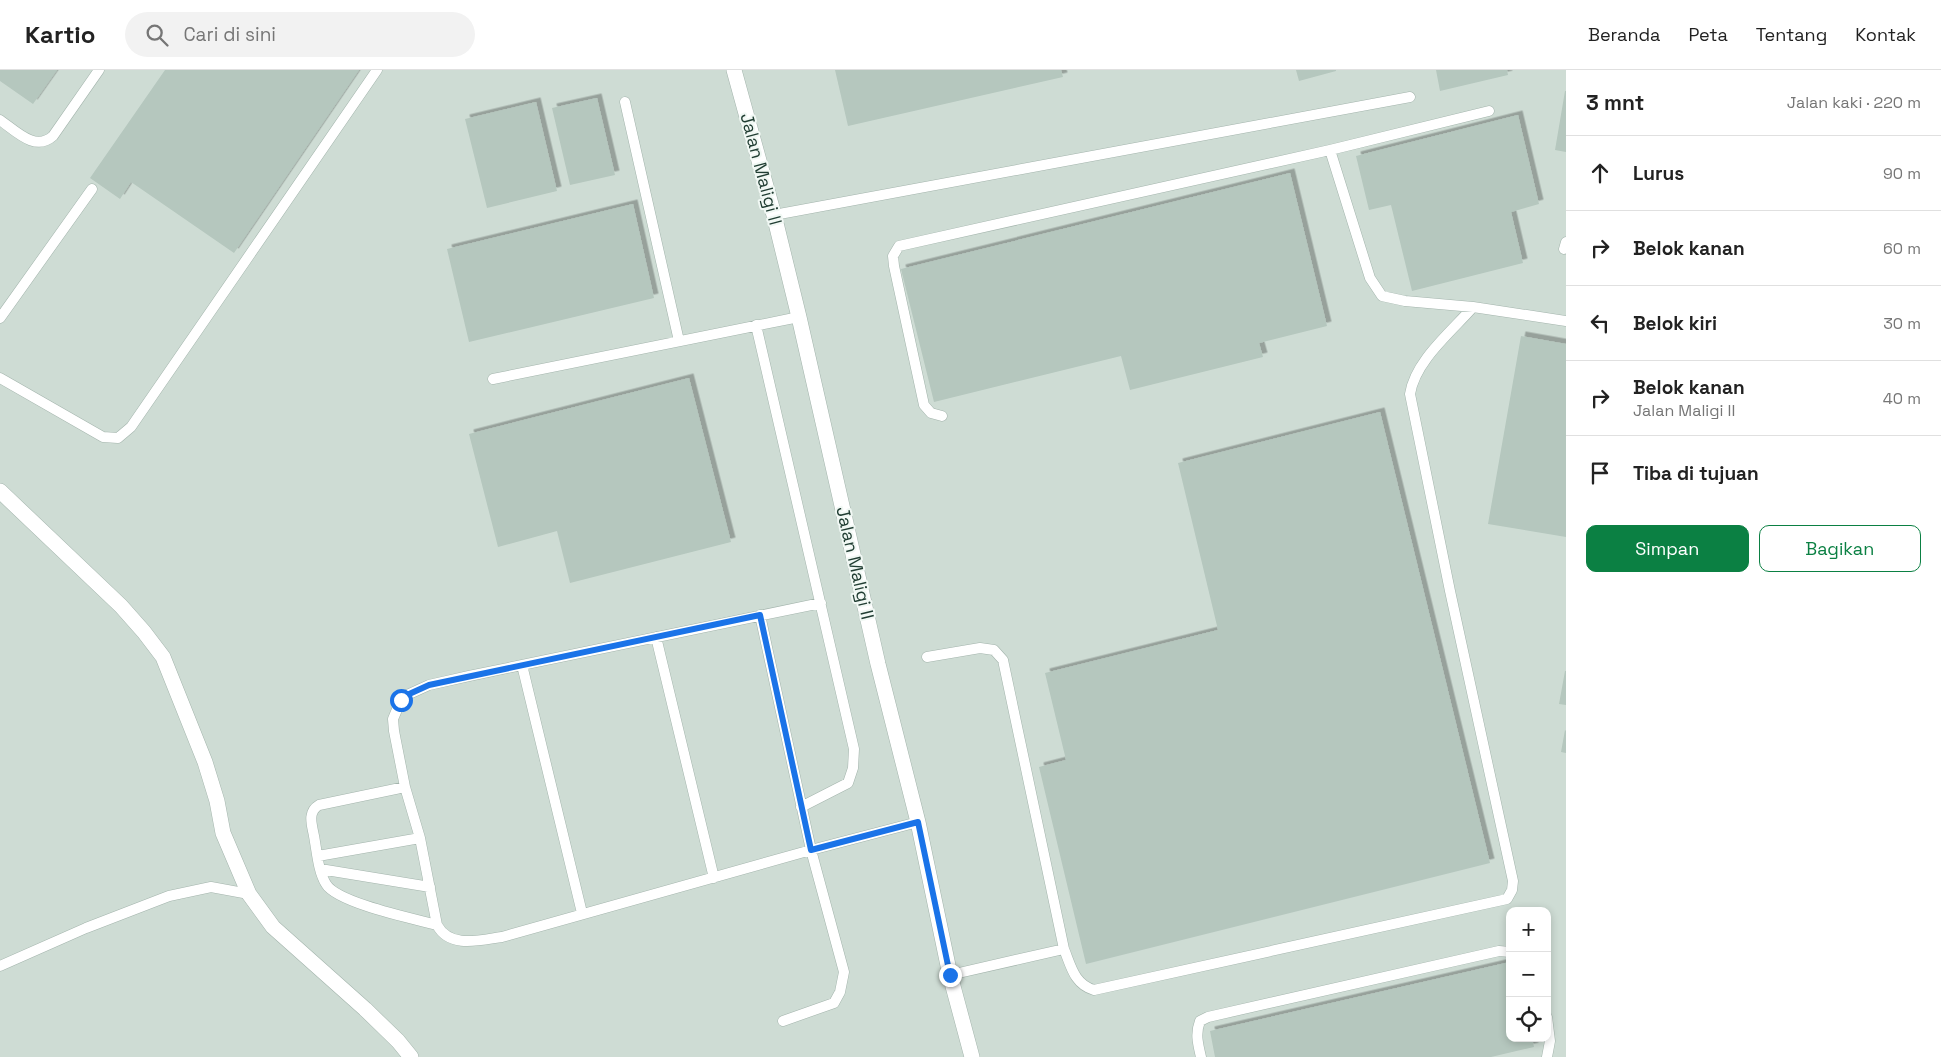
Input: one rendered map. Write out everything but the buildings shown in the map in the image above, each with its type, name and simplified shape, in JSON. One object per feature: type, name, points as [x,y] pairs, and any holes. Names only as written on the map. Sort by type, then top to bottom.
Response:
[{"type":"street","name":"Jalan Maligi II","points":[[734,70],[774,216],[799,317],[878,664],[918,822],[950,975],[972,1057]]},
{"type":"street","points":[[0,491],[121,606],[163,657],[205,762],[217,801],[224,833],[249,894],[273,927],[372,1016],[398,1041],[411,1057]]},
{"type":"lane","points":[[0,120],[28,140],[47,142],[99,70]]},
{"type":"lane","points":[[0,378],[103,437],[118,438],[131,428],[377,70]]},
{"type":"lane","points":[[774,216],[1410,97]]},
{"type":"lane","points":[[626,102],[679,341]]},
{"type":"lane","points":[[942,416],[931,413],[924,404],[894,266],[893,256],[899,246],[1330,150],[1489,111]]},
{"type":"lane","points":[[1330,150],[1370,278],[1382,296],[1404,301],[1473,308],[1566,321]]},
{"type":"lane","points":[[0,318],[92,189]]},
{"type":"lane","points":[[927,657],[980,648],[994,650],[1003,660],[1064,949],[1078,982],[1084,987],[1094,990],[1507,898],[1512,890],[1513,881],[1450,591],[1410,394],[1412,381],[1421,365],[1473,308]]},
{"type":"lane","points":[[493,379],[799,317]]},
{"type":"lane","points":[[756,325],[854,749],[853,768],[848,783],[802,807]]},
{"type":"lane","points":[[821,602],[429,685],[407,695],[401,700],[394,719],[394,731],[405,787],[420,838],[441,932],[448,938],[459,940],[502,936],[918,822]]},
{"type":"lane","points":[[760,615],[811,850],[844,972],[840,992],[834,1003],[783,1021]]},
{"type":"lane","points":[[656,637],[714,878]]},
{"type":"lane","points":[[522,665],[582,914]]},
{"type":"lane","points":[[405,787],[315,807],[311,812],[311,822],[320,869],[328,887],[341,896],[355,902],[438,925]]},
{"type":"lane","points":[[318,856],[420,838]]},
{"type":"lane","points":[[320,869],[430,887]]},
{"type":"lane","points":[[0,966],[86,928],[169,896],[211,887],[249,894]]},
{"type":"lane","points":[[950,975],[1064,949]]},
{"type":"lane","points":[[1201,1057],[1197,1028],[1200,1021],[1208,1017],[1499,951],[1506,952]]},
{"type":"lane","points":[[1547,1057],[1550,1042]]},
{"type":"shaded area","points":[[0,70],[1566,70],[1566,1057],[0,1057]]},
{"type":"route","points":[[401,700],[407,695],[429,685],[760,615],[811,850],[918,822],[950,975]]}]
